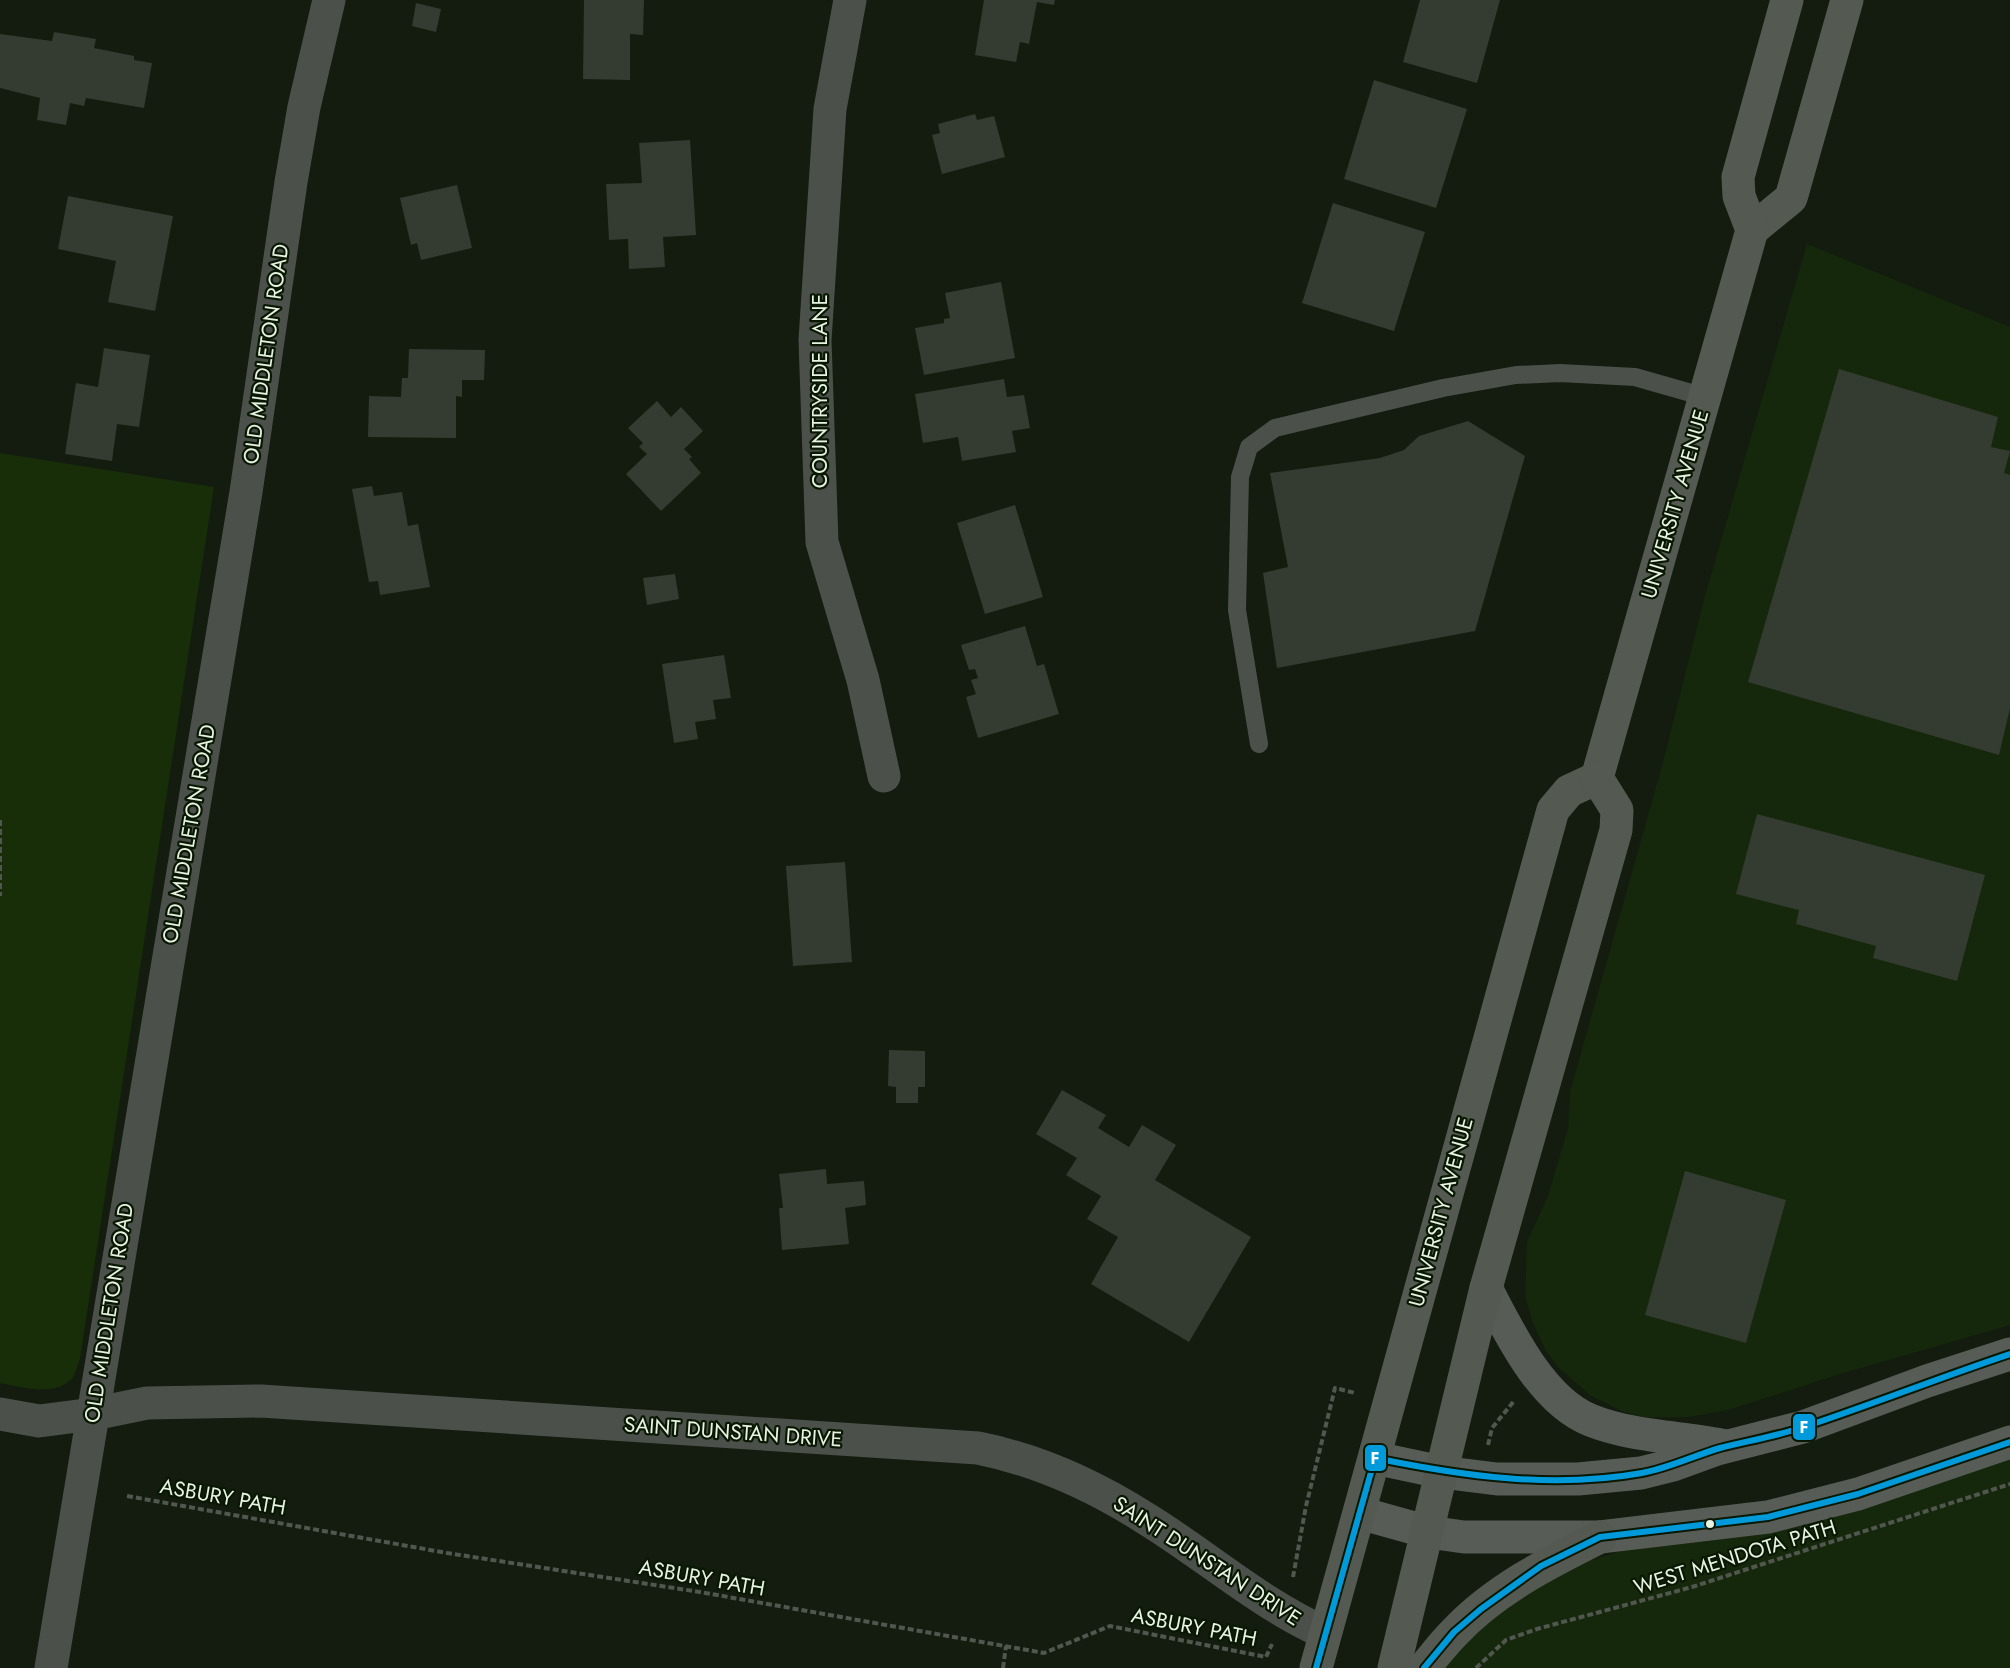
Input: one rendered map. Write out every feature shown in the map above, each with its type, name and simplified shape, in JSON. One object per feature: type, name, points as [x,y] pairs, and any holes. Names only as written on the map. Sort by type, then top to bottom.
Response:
[{"type":"main road","points":[[1787,0],[1738,177],[1739,196],[1752,230],[1791,198],[1847,0]]},
{"type":"main road","name":"UNIVERSITY AVENUE","points":[[1316,1668],[1553,810],[1569,791],[1597,777],[1752,230]]},
{"type":"main road","points":[[1394,1668],[1486,1288],[1618,823],[1616,806],[1597,777]]},
{"type":"main road","points":[[1486,1288],[1532,1366],[1557,1397],[1576,1412],[1596,1422],[1631,1431],[1728,1446]]},
{"type":"main road","points":[[1375,1458],[1442,1472],[1497,1479],[1604,1477],[1672,1466],[1728,1446],[1803,1427],[1927,1381],[2010,1354]]},
{"type":"main road","points":[[1360,1513],[1428,1532],[1464,1537],[1600,1537],[1768,1517],[1858,1494],[2010,1442]]},
{"type":"main road","points":[[1424,1668],[1454,1632],[1480,1609],[1541,1566],[1600,1537]]},
{"type":"street","name":"COUNTRYSIDE LANE","points":[[850,0],[830,109],[815,340],[822,542],[863,680],[884,776]]},
{"type":"street","name":"OLD MIDDLETON ROAD","points":[[51,1668],[246,492],[291,182],[324,1]]},
{"type":"street","name":"SAINT DUNSTAN DRIVE","points":[[0,1414],[39,1421],[93,1414],[147,1403],[261,1401],[978,1448],[1021,1457],[1067,1476],[1145,1517],[1285,1615],[1324,1633]]},
{"type":"lane","points":[[1259,744],[1237,610],[1240,477],[1249,447],[1275,428],[1465,383],[1516,375],[1560,373],[1635,377],[1705,397]]},
{"type":"path","points":[[0,820],[0,896]]},
{"type":"path","points":[[1295,1567],[1306,1506],[1335,1388]]},
{"type":"path","points":[[1492,1428],[1516,1399]]},
{"type":"path","name":"WEST MENDOTA PATH","points":[[1476,1668],[1506,1640],[1537,1629],[1692,1587],[2010,1484]]},
{"type":"path","name":"ASBURY PATH","points":[[127,1496],[447,1553],[700,1592],[1044,1653],[1110,1626],[1266,1657]]},
{"type":"path","points":[[1003,1668],[1006,1646]]},
{"type":"shaded area","points":[[1807,244],[2010,327],[2010,1325],[1840,1374],[1728,1410],[1688,1417],[1645,1417],[1624,1412],[1590,1395],[1559,1368],[1546,1351],[1532,1321],[1525,1296],[1527,1242],[1548,1196],[1568,1128],[1570,1092],[1662,766],[1706,592]]},
{"type":"shaded area","points":[[0,453],[214,487],[80,1359],[73,1377],[58,1387],[48,1389],[0,1383]]},
{"type":"shaded area","points":[[2010,1442],[2010,1668],[1428,1668],[1454,1632],[1589,1561],[1710,1524]]},
{"type":"building","points":[[584,0],[644,0],[643,35],[630,34],[630,80],[583,79]]},
{"type":"building","points":[[984,0],[1055,0],[1054,5],[1037,2],[1029,44],[1020,42],[1016,62],[975,55]]},
{"type":"building","points":[[1420,0],[1500,0],[1477,83],[1403,62]]},
{"type":"building","points":[[416,3],[441,9],[436,32],[412,26]]},
{"type":"building","points":[[54,32],[96,39],[94,48],[134,56],[134,60],[152,63],[144,108],[86,98],[84,106],[70,103],[66,125],[37,120],[40,98],[0,88],[0,34],[52,41]]},
{"type":"building","points":[[1374,80],[1467,109],[1436,208],[1344,179]]},
{"type":"building","points":[[975,114],[977,120],[994,116],[1005,157],[942,174],[932,135],[940,133],[938,124]]},
{"type":"building","points":[[690,140],[696,235],[663,237],[665,267],[629,269],[628,239],[609,240],[606,184],[642,183],[639,143]]},
{"type":"building","points":[[457,185],[472,248],[421,260],[417,243],[411,245],[400,198]]},
{"type":"building","points":[[68,196],[173,216],[155,311],[108,302],[116,261],[58,249]]},
{"type":"building","points":[[1333,203],[1425,232],[1394,331],[1302,303]]},
{"type":"building","points":[[1001,282],[1015,358],[924,375],[915,328],[944,323],[944,319],[950,318],[945,293]]},
{"type":"building","points":[[104,348],[150,355],[139,427],[117,424],[112,461],[65,454],[76,383],[98,387]]},
{"type":"building","points":[[409,349],[485,350],[484,380],[462,380],[462,397],[456,396],[456,438],[368,437],[369,396],[401,397],[402,378],[408,378]]},
{"type":"building","points":[[1839,369],[1998,417],[1991,447],[2010,451],[2004,473],[2010,475],[2010,708],[1999,755],[1748,682]]},
{"type":"building","points":[[1004,379],[1007,397],[1024,395],[1030,428],[1012,431],[1016,452],[962,461],[958,437],[923,443],[915,394]]},
{"type":"building","points":[[657,401],[671,417],[681,407],[703,431],[684,449],[692,457],[689,459],[701,473],[661,511],[626,474],[647,454],[639,447],[643,443],[628,428]]},
{"type":"building","points":[[1468,421],[1525,456],[1475,631],[1277,668],[1263,573],[1288,567],[1270,473],[1380,458],[1404,450],[1419,436]]},
{"type":"building","points":[[372,486],[374,496],[402,492],[408,526],[418,524],[430,587],[380,595],[378,581],[369,582],[352,489]]},
{"type":"building","points":[[1015,505],[1043,597],[985,614],[957,523]]},
{"type":"building","points":[[675,574],[679,599],[647,605],[643,578]]},
{"type":"building","points":[[1025,626],[1037,666],[1044,664],[1059,714],[978,738],[966,697],[976,694],[971,680],[978,678],[975,669],[969,670],[961,645]]},
{"type":"building","points":[[724,655],[731,698],[713,700],[716,719],[695,722],[698,739],[674,743],[662,664]]},
{"type":"building","points":[[1757,814],[1985,875],[1957,981],[1873,958],[1876,946],[1796,924],[1799,910],[1736,894]]},
{"type":"building","points":[[845,862],[852,962],[793,966],[786,866]]},
{"type":"building","points":[[889,1050],[925,1051],[925,1087],[918,1087],[918,1103],[896,1103],[896,1087],[888,1086]]},
{"type":"building","points":[[1062,1090],[1106,1115],[1098,1128],[1129,1147],[1142,1125],[1176,1145],[1155,1180],[1251,1237],[1189,1342],[1091,1284],[1118,1237],[1087,1219],[1101,1196],[1066,1175],[1077,1158],[1036,1134]]},
{"type":"building","points":[[826,1169],[827,1184],[864,1181],[866,1205],[845,1208],[849,1244],[782,1250],[779,1208],[783,1208],[779,1174]]},
{"type":"building","points":[[1685,1171],[1786,1200],[1746,1343],[1645,1315]]},
{"type":"transit line","name":"F","points":[[1316,1668],[1375,1458],[1474,1475],[1541,1480],[1609,1478],[1642,1473],[1720,1448],[1804,1427],[2010,1354]]},
{"type":"transit line","name":"F","points":[[1424,1668],[1454,1632],[1481,1609],[1541,1566],[1600,1537],[1768,1517],[1858,1494],[2010,1442]]}]
